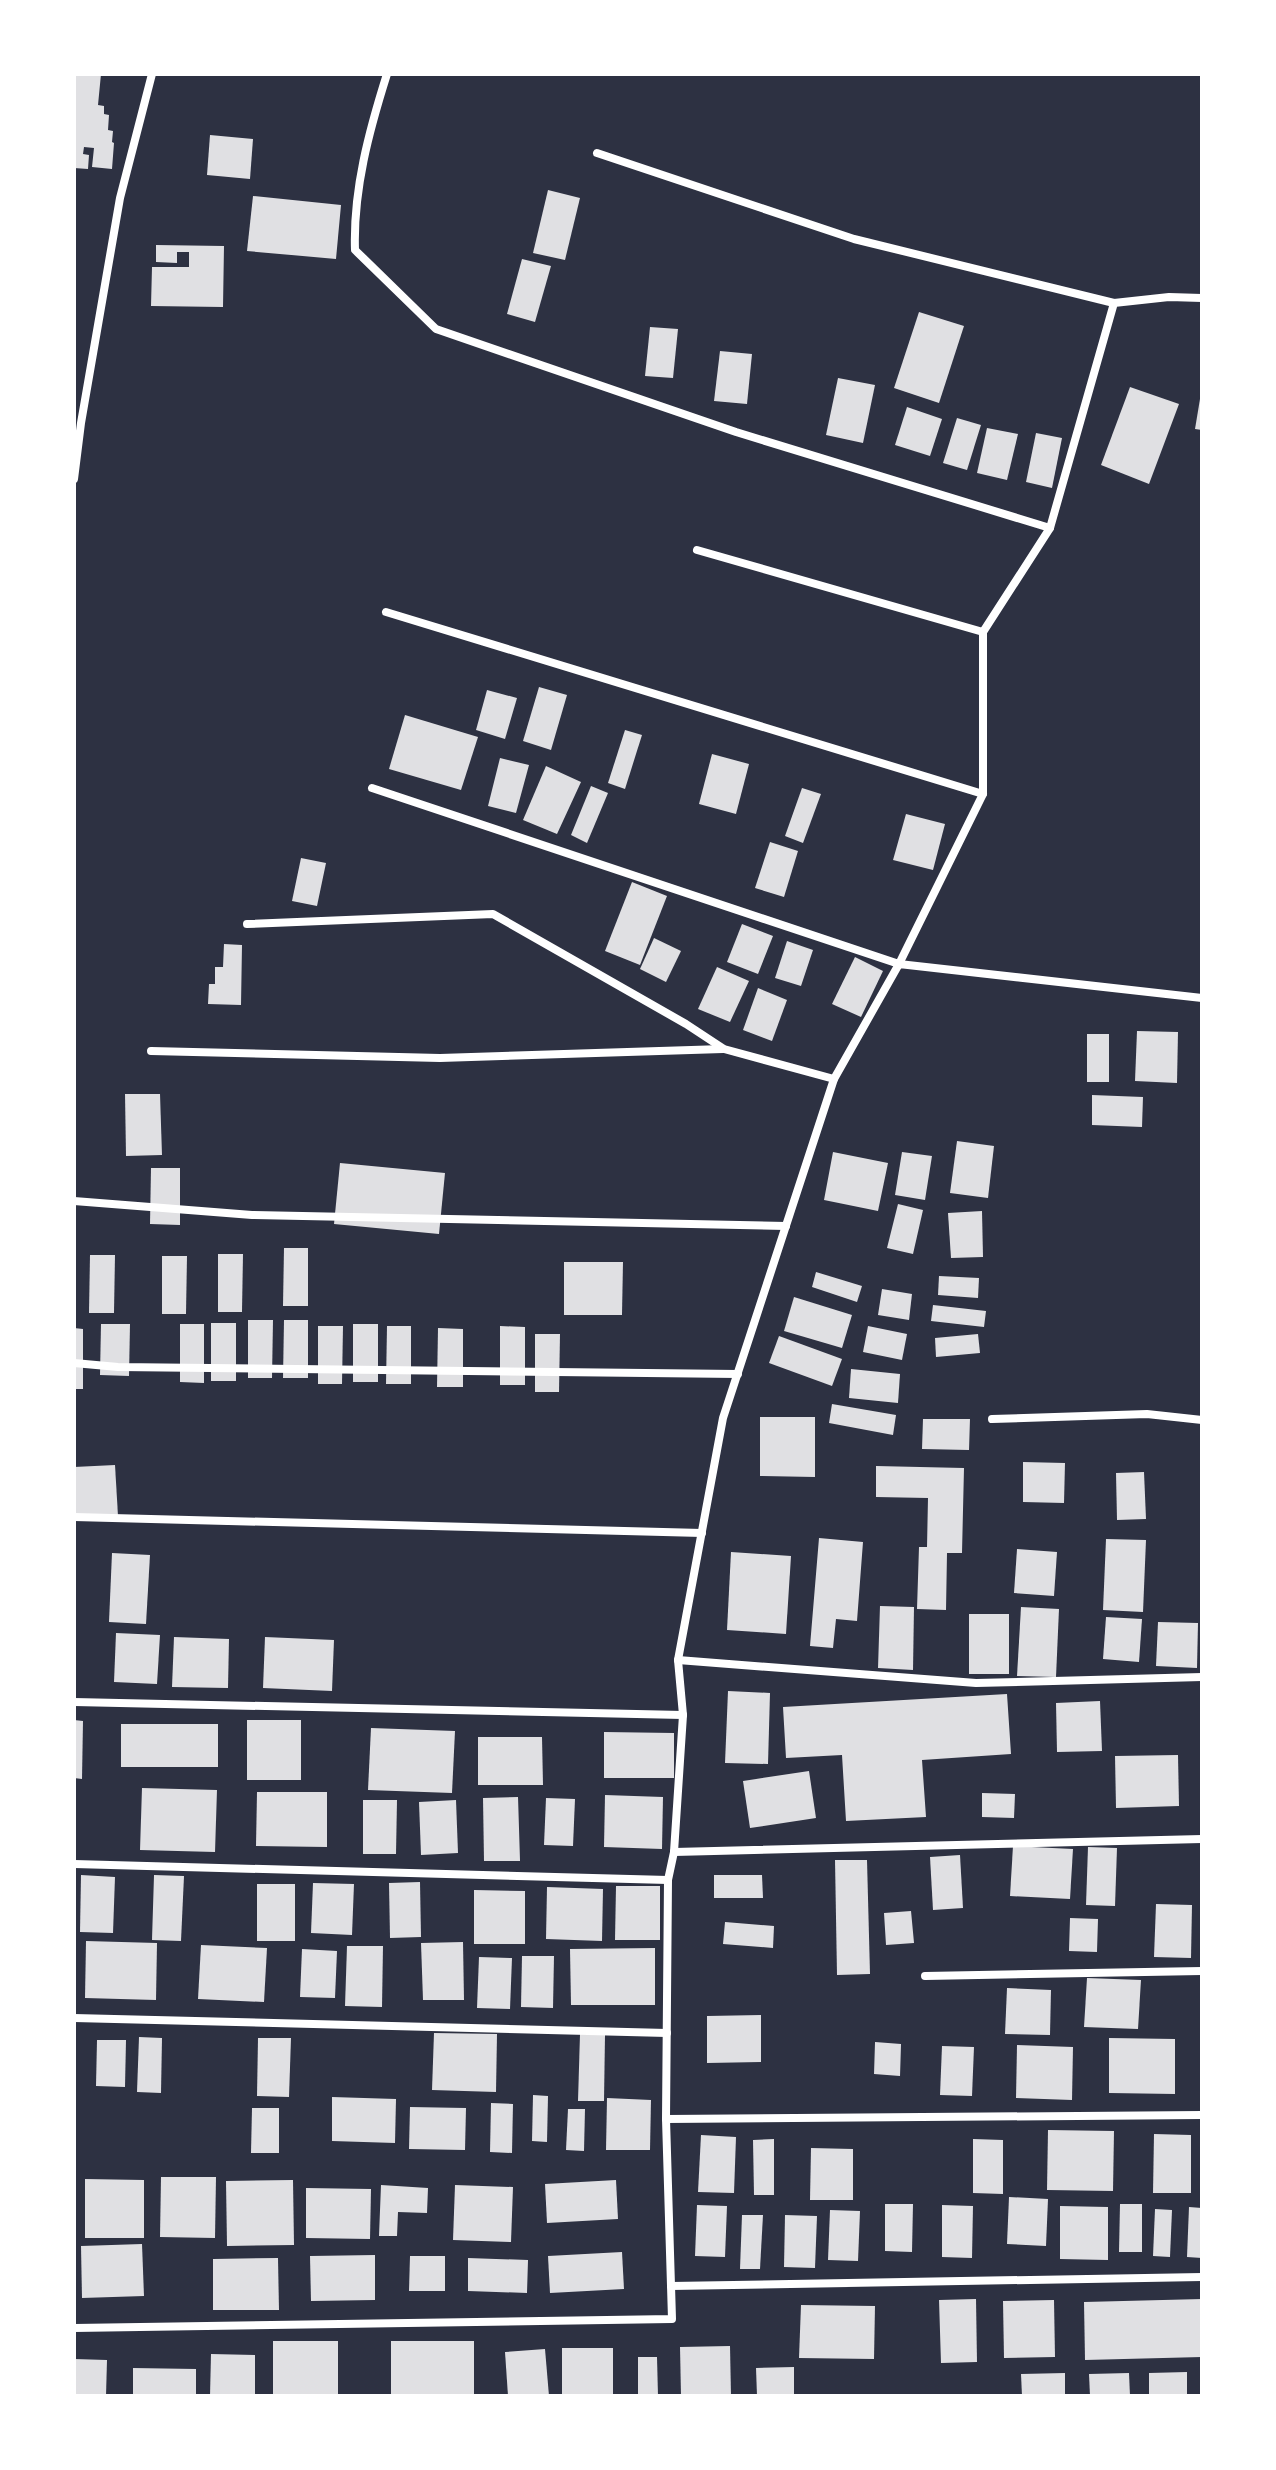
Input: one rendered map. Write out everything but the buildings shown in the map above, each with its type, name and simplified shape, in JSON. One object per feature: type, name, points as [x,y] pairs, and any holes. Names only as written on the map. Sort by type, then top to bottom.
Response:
[{"type":"street","points":[[74,479],[120,198],[152,74]]},
{"type":"street","points":[[387,74],[370,127],[354,219],[355,250],[436,329],[736,432],[1050,528]]},
{"type":"street","points":[[597,153],[854,239],[1114,303],[1169,297],[1202,298]]},
{"type":"street","points":[[74,2328],[672,2319],[666,2119],[668,1880],[674,1852],[683,1715],[678,1660],[723,1418],[834,1079],[899,964],[983,794],[983,632],[1050,528],[1114,303]]},
{"type":"street","points":[[697,550],[983,632]]},
{"type":"street","points":[[386,612],[983,794]]},
{"type":"street","points":[[372,788],[899,964],[1202,998]]},
{"type":"street","points":[[247,924],[493,914],[686,1024],[724,1049]]},
{"type":"street","points":[[151,1051],[440,1058],[724,1049],[834,1079]]},
{"type":"street","points":[[74,1201],[252,1215],[786,1226]]},
{"type":"street","points":[[74,1363],[118,1367],[738,1374]]},
{"type":"street","points":[[992,1419],[1147,1414],[1202,1420]]},
{"type":"street","points":[[74,1517],[702,1533]]},
{"type":"street","points":[[678,1660],[976,1683],[1202,1677]]},
{"type":"street","points":[[74,1702],[683,1715]]},
{"type":"street","points":[[674,1852],[1202,1839]]},
{"type":"street","points":[[74,1864],[668,1880]]},
{"type":"street","points":[[925,1976],[1202,1971]]},
{"type":"street","points":[[74,2018],[667,2033]]},
{"type":"street","points":[[666,2119],[1202,2115]]},
{"type":"street","points":[[671,2286],[1202,2277]]}]
